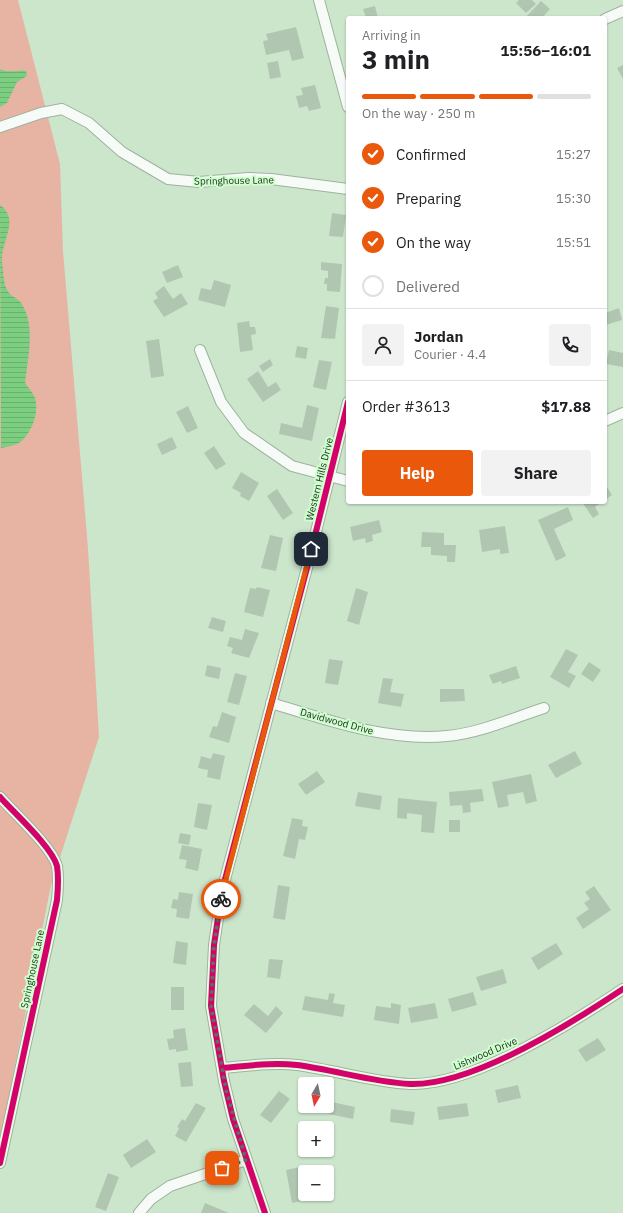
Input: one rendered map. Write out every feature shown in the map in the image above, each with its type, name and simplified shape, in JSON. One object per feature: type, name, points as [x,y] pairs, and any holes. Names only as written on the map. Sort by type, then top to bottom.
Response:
[{"type":"street","points":[[319,0],[346,100]]},
{"type":"street","points":[[607,18],[623,11]]},
{"type":"street","name":"Springhouse Lane","points":[[0,127],[41,112],[62,109],[89,123],[122,152],[168,179],[199,182],[248,178],[271,179],[346,189]]},
{"type":"street","points":[[200,350],[221,402],[244,433],[292,466],[346,480]]},
{"type":"street","name":"Western Hills Drive","points":[[265,1213],[233,1119],[222,1068],[211,1006],[214,945],[222,891],[346,410]]},
{"type":"street","points":[[607,420],[623,413]]},
{"type":"street","name":"Davidwood Drive","points":[[271,703],[368,731],[424,738],[448,736],[484,728],[544,708]]},
{"type":"street","name":"Springhouse Lane","points":[[0,797],[50,851],[56,864],[58,878],[57,900],[0,1163]]},
{"type":"street","name":"Lishwood Drive","points":[[222,1068],[283,1064],[403,1083],[426,1083],[443,1080],[477,1069],[534,1042],[570,1023],[623,988]]},
{"type":"street","points":[[139,1213],[151,1199],[170,1186],[246,1160]]},
{"type":"shaded area","points":[[0,0],[18,0],[60,164],[63,251],[88,548],[99,737],[51,885],[0,1141]]},
{"type":"shaded area","points":[[0,69],[7,71],[26,71],[27,76],[17,82],[7,103],[0,107]]},
{"type":"shaded area","points":[[0,205],[9,217],[8,232],[2,254],[4,279],[7,290],[20,302],[27,314],[30,343],[25,382],[35,398],[36,404],[36,415],[26,436],[17,444],[1,448]]},
{"type":"building","points":[[519,0],[532,0],[536,4],[526,13],[516,3]]},
{"type":"building","points":[[541,1],[550,9],[544,16],[527,16]]},
{"type":"building","points":[[375,6],[378,16],[365,16],[363,9]]},
{"type":"building","points":[[296,27],[304,58],[292,61],[289,50],[266,55],[263,41],[268,40],[266,34]]},
{"type":"building","points":[[278,61],[281,77],[270,79],[267,63]]},
{"type":"building","points":[[623,65],[623,79],[617,68]]},
{"type":"building","points":[[315,85],[321,108],[309,111],[307,106],[299,108],[296,96],[303,95],[301,88]]},
{"type":"building","points":[[332,213],[346,215],[343,237],[329,236]]},
{"type":"building","points":[[321,262],[342,264],[340,292],[327,291],[327,284],[324,284],[325,278],[328,278],[328,271],[321,270]]},
{"type":"building","points":[[178,265],[183,277],[167,283],[162,272]]},
{"type":"building","points":[[214,280],[231,285],[225,307],[198,300],[201,288],[211,290]]},
{"type":"building","points":[[164,286],[173,299],[181,293],[188,304],[164,317],[153,301],[158,298],[155,293]]},
{"type":"building","points":[[326,306],[339,308],[335,339],[321,338]]},
{"type":"building","points":[[619,308],[622,320],[607,325],[607,312]]},
{"type":"building","points":[[249,321],[250,327],[255,327],[256,334],[251,335],[253,350],[240,352],[237,323]]},
{"type":"building","points":[[159,339],[164,376],[151,378],[146,341]]},
{"type":"building","points":[[297,346],[308,348],[306,359],[295,357]]},
{"type":"building","points":[[609,350],[623,353],[623,367],[607,364]]},
{"type":"building","points":[[270,359],[273,365],[263,372],[259,366]]},
{"type":"building","points":[[319,360],[332,362],[326,390],[313,387]]},
{"type":"building","points":[[258,371],[268,387],[276,382],[281,390],[263,402],[247,379]]},
{"type":"building","points":[[307,405],[319,408],[312,441],[279,434],[281,423],[302,428]]},
{"type":"building","points":[[188,406],[198,428],[187,433],[176,412]]},
{"type":"building","points":[[172,437],[177,448],[162,455],[157,444]]},
{"type":"building","points":[[214,446],[226,464],[216,470],[204,453]]},
{"type":"building","points":[[241,472],[259,483],[249,501],[240,496],[241,493],[232,488]]},
{"type":"building","points":[[607,487],[612,495],[607,499]]},
{"type":"building","points":[[277,489],[293,513],[283,520],[267,496]]},
{"type":"building","points":[[583,504],[599,504],[595,507],[599,514],[593,518]]},
{"type":"building","points":[[568,507],[573,520],[554,529],[566,556],[556,561],[538,520]]},
{"type":"building","points":[[379,520],[382,532],[372,535],[373,541],[366,543],[365,538],[353,541],[350,527]]},
{"type":"building","points":[[505,526],[509,553],[500,554],[500,549],[482,552],[479,530]]},
{"type":"building","points":[[422,532],[444,533],[444,545],[456,545],[455,562],[447,562],[447,556],[431,555],[431,547],[421,547]]},
{"type":"building","points":[[270,535],[283,538],[276,571],[261,568]]},
{"type":"building","points":[[257,587],[270,590],[263,617],[244,612],[250,588],[256,589]]},
{"type":"building","points":[[356,588],[368,592],[359,625],[347,621]]},
{"type":"building","points":[[212,617],[226,621],[223,632],[208,628]]},
{"type":"building","points":[[245,629],[259,633],[249,658],[231,653],[233,648],[227,646],[230,637],[242,640]]},
{"type":"building","points":[[566,649],[578,655],[568,672],[576,676],[569,688],[550,677]]},
{"type":"building","points":[[329,659],[343,661],[338,685],[325,683]]},
{"type":"building","points":[[589,662],[601,670],[593,682],[581,674]]},
{"type":"building","points":[[207,665],[221,668],[219,679],[205,676]]},
{"type":"building","points":[[516,666],[520,678],[502,684],[501,681],[493,684],[489,675]]},
{"type":"building","points":[[235,673],[247,676],[239,705],[227,702]]},
{"type":"building","points":[[383,678],[393,679],[390,692],[404,694],[401,707],[378,703]]},
{"type":"building","points":[[440,689],[464,689],[465,701],[440,702]]},
{"type":"building","points":[[222,712],[236,717],[229,743],[209,737],[213,726],[217,727]]},
{"type":"building","points":[[575,751],[582,764],[556,778],[548,765]]},
{"type":"building","points":[[213,753],[225,756],[220,780],[207,777],[208,770],[198,768],[201,756],[211,759]]},
{"type":"building","points":[[317,771],[325,782],[306,795],[298,784]]},
{"type":"building","points":[[531,774],[537,801],[526,804],[523,792],[507,795],[509,806],[498,808],[492,782]]},
{"type":"building","points":[[482,789],[484,801],[470,803],[471,812],[463,813],[462,805],[450,806],[449,792]]},
{"type":"building","points":[[358,792],[382,796],[380,810],[355,806]]},
{"type":"building","points":[[398,798],[437,802],[434,833],[421,832],[422,815],[407,813],[407,819],[397,818]]},
{"type":"building","points":[[198,803],[212,805],[207,830],[194,827]]},
{"type":"building","points":[[292,818],[303,820],[302,826],[308,827],[305,840],[299,839],[295,859],[283,856]]},
{"type":"building","points":[[449,820],[460,820],[460,832],[449,832]]},
{"type":"building","points":[[180,833],[191,835],[189,845],[178,843]]},
{"type":"building","points":[[182,845],[202,849],[198,871],[185,868],[187,860],[179,859]]},
{"type":"building","points":[[278,885],[290,887],[285,920],[273,918]]},
{"type":"building","points":[[594,886],[611,910],[583,929],[576,918],[589,909],[584,903],[590,899],[585,892]]},
{"type":"building","points":[[179,892],[193,894],[189,919],[176,917],[177,909],[171,908],[173,899],[178,900]]},
{"type":"building","points":[[176,941],[188,943],[186,965],[173,963]]},
{"type":"building","points":[[556,943],[563,954],[538,970],[531,958]]},
{"type":"building","points":[[269,959],[283,960],[280,979],[267,977]]},
{"type":"building","points":[[503,969],[507,983],[481,991],[476,977]]},
{"type":"building","points":[[171,987],[184,987],[184,1010],[171,1010]]},
{"type":"building","points":[[473,992],[477,1005],[452,1012],[448,999]]},
{"type":"building","points":[[329,993],[335,994],[333,1003],[345,1005],[343,1017],[302,1010],[305,996],[328,1000]]},
{"type":"building","points":[[391,1003],[401,1005],[399,1024],[374,1020],[376,1006],[391,1008]]},
{"type":"building","points":[[435,1003],[438,1018],[411,1023],[408,1008]]},
{"type":"building","points":[[254,1004],[268,1016],[276,1006],[283,1013],[266,1033],[244,1015]]},
{"type":"building","points":[[185,1028],[188,1050],[176,1052],[176,1049],[169,1050],[167,1039],[174,1038],[173,1030]]},
{"type":"building","points":[[598,1038],[606,1050],[586,1062],[578,1050]]},
{"type":"building","points":[[191,1062],[193,1086],[181,1087],[178,1063]]},
{"type":"building","points":[[518,1085],[521,1098],[498,1103],[495,1090]]},
{"type":"building","points":[[279,1091],[290,1099],[271,1123],[260,1115]]},
{"type":"building","points":[[334,1102],[355,1107],[353,1119],[329,1114],[334,1113]]},
{"type":"building","points":[[196,1103],[206,1108],[186,1142],[175,1136],[179,1128],[177,1127],[182,1119],[185,1121]]},
{"type":"building","points":[[467,1103],[469,1116],[439,1120],[437,1107]]},
{"type":"building","points":[[391,1109],[415,1112],[413,1125],[390,1122]]},
{"type":"building","points":[[147,1139],[156,1152],[131,1168],[123,1155]]},
{"type":"building","points":[[298,1167],[298,1201],[301,1201],[292,1203],[286,1170]]},
{"type":"building","points":[[108,1173],[119,1177],[106,1211],[95,1207]]},
{"type":"building","points":[[205,1203],[229,1213],[201,1213]]},
{"type":"cycle path","points":[[265,1213],[233,1119],[224,1081],[211,1006],[214,945],[222,891],[308,564],[346,410]]},
{"type":"cycle path","points":[[0,797],[48,849],[57,866],[58,879],[57,900],[0,1163]]},
{"type":"cycle path","points":[[222,1068],[288,1064],[396,1083],[410,1084],[435,1082],[462,1075],[521,1050],[550,1035],[623,989]]},
{"type":"way so far","points":[[221,899],[214,945],[211,1006],[224,1082],[233,1119],[246,1160],[222,1168]]},
{"type":"route","points":[[221,899],[311,549]]}]
